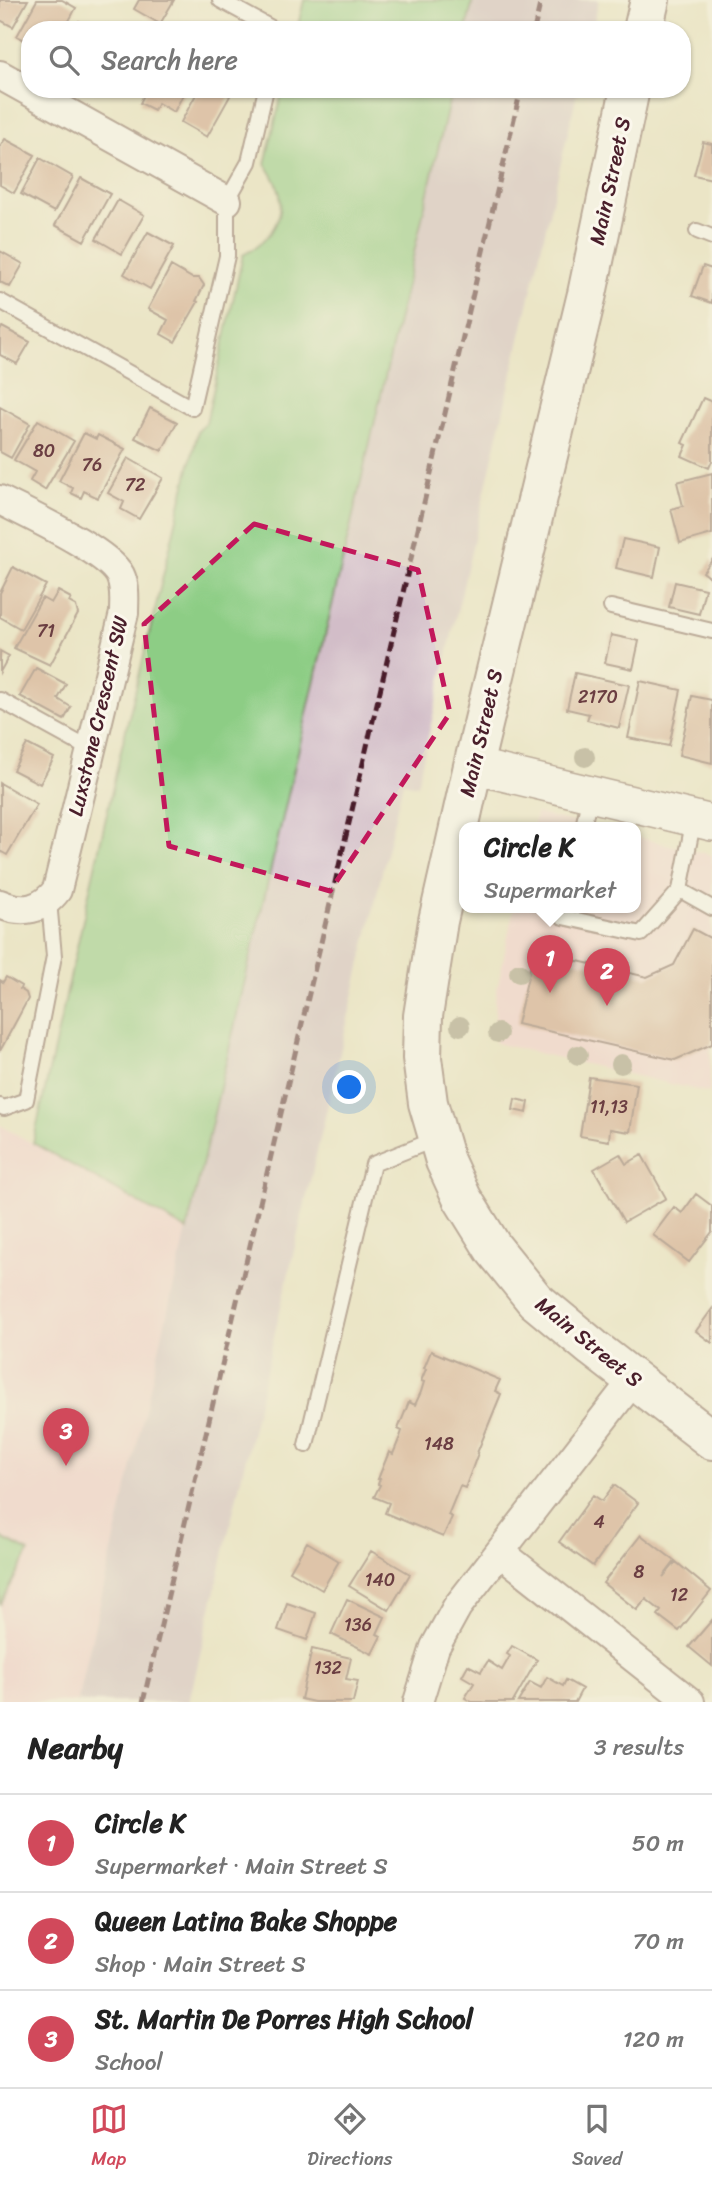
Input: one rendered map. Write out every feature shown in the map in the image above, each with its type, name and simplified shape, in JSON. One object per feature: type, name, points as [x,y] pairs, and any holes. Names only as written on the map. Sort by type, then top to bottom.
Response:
[{"type":"main road","points":[[645,21],[650,0]]},
{"type":"main road","name":"Main Street S","points":[[460,822],[587,293],[628,98]]},
{"type":"main road","name":"Main Street S","points":[[459,828],[438,921],[423,1016],[422,1058],[428,1103],[437,1139],[462,1198],[493,1248],[535,1300],[712,1440]]},
{"type":"street","points":[[0,75],[21,87]]},
{"type":"street","points":[[41,98],[227,201]]},
{"type":"street","name":"Luxstone Crescent SW","points":[[0,500],[105,559],[120,575],[124,591],[124,613],[57,890],[49,901]]},
{"type":"street","points":[[473,766],[703,821]]},
{"type":"street","points":[[0,904],[31,911],[49,901]]},
{"type":"street","points":[[418,1702],[435,1647],[457,1606],[634,1380]]},
{"type":"street","points":[[500,1552],[690,1702]]},
{"type":"lane","points":[[220,0],[258,21]]},
{"type":"lane","points":[[0,301],[192,408],[227,256],[227,201],[249,162],[264,98]]},
{"type":"lane","points":[[697,231],[712,237]]},
{"type":"lane","points":[[611,607],[712,631]]},
{"type":"lane","points":[[0,700],[90,750]]},
{"type":"lane","points":[[584,822],[590,793]]},
{"type":"lane","points":[[564,913],[563,917],[641,934],[680,890],[703,821]]},
{"type":"lane","points":[[680,890],[712,908]]},
{"type":"lane","points":[[0,1106],[4,1108],[26,1100],[54,956],[49,901]]},
{"type":"lane","points":[[306,1445],[373,1164],[437,1139]]},
{"type":"highlighted area","points":[[254,524],[418,570],[450,713],[330,891],[169,846],[144,624]]},
{"type":"shaded area","points":[[473,0],[599,0],[594,21],[468,21]]},
{"type":"shaded area","points":[[450,98],[576,98],[417,785],[403,782],[189,1702],[77,1702]]},
{"type":"shaded area","points":[[536,813],[573,822],[534,822]]},
{"type":"shaded area","points":[[641,838],[712,855],[710,1093],[495,1043],[495,1000],[513,913],[641,913]]},
{"type":"shaded area","points":[[0,1125],[187,1230],[77,1702],[0,1702]]},
{"type":"green space","points":[[304,0],[473,0],[468,21],[299,21]]},
{"type":"green space","points":[[281,98],[450,98],[187,1230],[33,1143],[122,746],[198,431],[206,423],[243,255],[267,237],[279,215],[279,190],[265,164]]},
{"type":"green space","points":[[0,1537],[29,1552],[0,1605]]},
{"type":"building","points":[[0,0],[28,0],[13,27],[0,20]]},
{"type":"building","points":[[37,0],[62,0],[76,8],[69,21],[25,21]]},
{"type":"building","points":[[139,0],[174,0],[162,21],[155,21],[134,9]]},
{"type":"building","points":[[142,98],[181,98],[174,112],[158,103],[154,110],[140,103]]},
{"type":"building","points":[[194,98],[229,98],[207,137],[181,122]]},
{"type":"building","points":[[5,139],[35,155],[14,193],[0,185],[0,147]]},
{"type":"building","points":[[703,142],[712,144],[712,179],[694,175]]},
{"type":"building","points":[[40,158],[73,177],[54,212],[21,194]]},
{"type":"building","points":[[81,178],[110,194],[84,241],[55,225]]},
{"type":"building","points":[[118,200],[144,215],[122,254],[96,239]]},
{"type":"building","points":[[148,232],[174,246],[150,289],[124,274]]},
{"type":"building","points":[[0,251],[23,264],[10,287],[0,282]]},
{"type":"building","points":[[171,266],[192,278],[199,278],[204,285],[196,301],[198,302],[175,342],[161,334],[168,320],[148,309]]},
{"type":"building","points":[[703,266],[712,269],[712,303],[692,296]]},
{"type":"building","points":[[2,327],[30,342],[17,364],[0,355]]},
{"type":"building","points":[[703,398],[712,402],[712,461],[709,468],[682,456],[687,445],[682,443]]},
{"type":"building","points":[[0,407],[30,424],[11,458],[0,452]]},
{"type":"building","points":[[150,408],[177,422],[162,451],[135,438]]},
{"type":"building","points":[[38,420],[74,441],[45,490],[30,481],[35,472],[14,460]]},
{"type":"building","points":[[84,433],[96,439],[98,435],[125,449],[98,498],[84,491],[81,498],[71,493],[73,488],[59,481]]},
{"type":"building","points":[[128,458],[163,478],[139,519],[121,509],[124,502],[108,493]]},
{"type":"building","points":[[712,473],[712,534],[680,543],[671,509],[683,506],[677,482]]},
{"type":"building","points":[[623,539],[660,547],[654,577],[616,568]]},
{"type":"building","points":[[712,560],[712,579],[703,572]]},
{"type":"building","points":[[13,567],[46,585],[21,629],[0,617],[0,593]]},
{"type":"building","points":[[675,582],[705,589],[699,614],[669,607]]},
{"type":"building","points":[[58,591],[71,598],[69,602],[76,606],[78,614],[50,665],[14,648],[42,598],[51,603]]},
{"type":"building","points":[[611,635],[639,641],[633,669],[605,663]]},
{"type":"building","points":[[0,651],[9,656],[0,672]]},
{"type":"building","points":[[36,668],[66,684],[58,699],[71,707],[64,720],[20,696]]},
{"type":"building","points":[[575,673],[629,685],[619,728],[587,720],[589,714],[567,709]]},
{"type":"building","points":[[640,681],[681,690],[669,746],[628,738]]},
{"type":"building","points":[[692,696],[712,700],[712,763],[679,755]]},
{"type":"building","points":[[27,744],[54,758],[40,784],[13,770]]},
{"type":"building","points":[[0,783],[37,804],[7,855],[0,851]]},
{"type":"building","points":[[693,929],[712,939],[712,1044],[675,1060],[517,1024],[534,951],[647,977],[674,965]]},
{"type":"building","points":[[6,977],[21,986],[20,989],[26,993],[28,999],[0,1051],[0,980],[3,982]]},
{"type":"building","points":[[589,1077],[637,1084],[630,1132],[610,1129],[609,1141],[580,1136]]},
{"type":"building","points":[[515,1099],[529,1102],[527,1113],[513,1110]]},
{"type":"building","points":[[620,1154],[626,1164],[642,1155],[666,1198],[624,1222],[594,1169]]},
{"type":"building","points":[[696,1194],[712,1206],[712,1232],[689,1262],[653,1235],[674,1207],[682,1213]]},
{"type":"building","points":[[712,1309],[712,1343],[696,1331]]},
{"type":"building","points":[[431,1351],[500,1380],[495,1391],[501,1394],[465,1488],[460,1486],[448,1515],[452,1517],[443,1537],[385,1513],[389,1503],[374,1497],[389,1452],[393,1454],[400,1437],[402,1431],[398,1429],[409,1402],[415,1405],[421,1392],[424,1382],[421,1381],[426,1369],[424,1368]]},
{"type":"building","points":[[614,1485],[638,1503],[593,1566],[559,1542],[593,1495],[602,1501]]},
{"type":"building","points":[[641,1535],[675,1561],[663,1577],[676,1562],[711,1591],[679,1631],[658,1615],[661,1611],[646,1599],[637,1610],[603,1583]]},
{"type":"building","points":[[307,1542],[339,1561],[322,1590],[290,1571]]},
{"type":"building","points":[[371,1551],[410,1574],[389,1610],[349,1586]]},
{"type":"building","points":[[347,1599],[385,1617],[377,1634],[381,1636],[372,1654],[331,1634]]},
{"type":"building","points":[[287,1603],[316,1613],[307,1640],[278,1630]]},
{"type":"building","points":[[712,1620],[712,1666],[689,1647]]},
{"type":"building","points":[[512,1646],[537,1660],[513,1702],[472,1702],[465,1698],[474,1683],[462,1676],[468,1665],[481,1672],[488,1661],[502,1670]]},
{"type":"building","points":[[312,1649],[351,1658],[346,1679],[358,1681],[353,1702],[314,1702],[301,1699]]},
{"type":"building","points":[[547,1677],[563,1686],[566,1680],[582,1689],[575,1702],[518,1702],[530,1682],[541,1688]]},
{"type":"railway","points":[[536,21],[541,0]]},
{"type":"railway","points":[[143,1702],[519,98]]},
{"type":"place","name":"Circle K","points":[[550,993]]},
{"type":"place","name":"Queen Latina Bake Shoppe","points":[[607,1006]]},
{"type":"place","name":"St. Martin De Porres High School","points":[[66,1466]]}]
